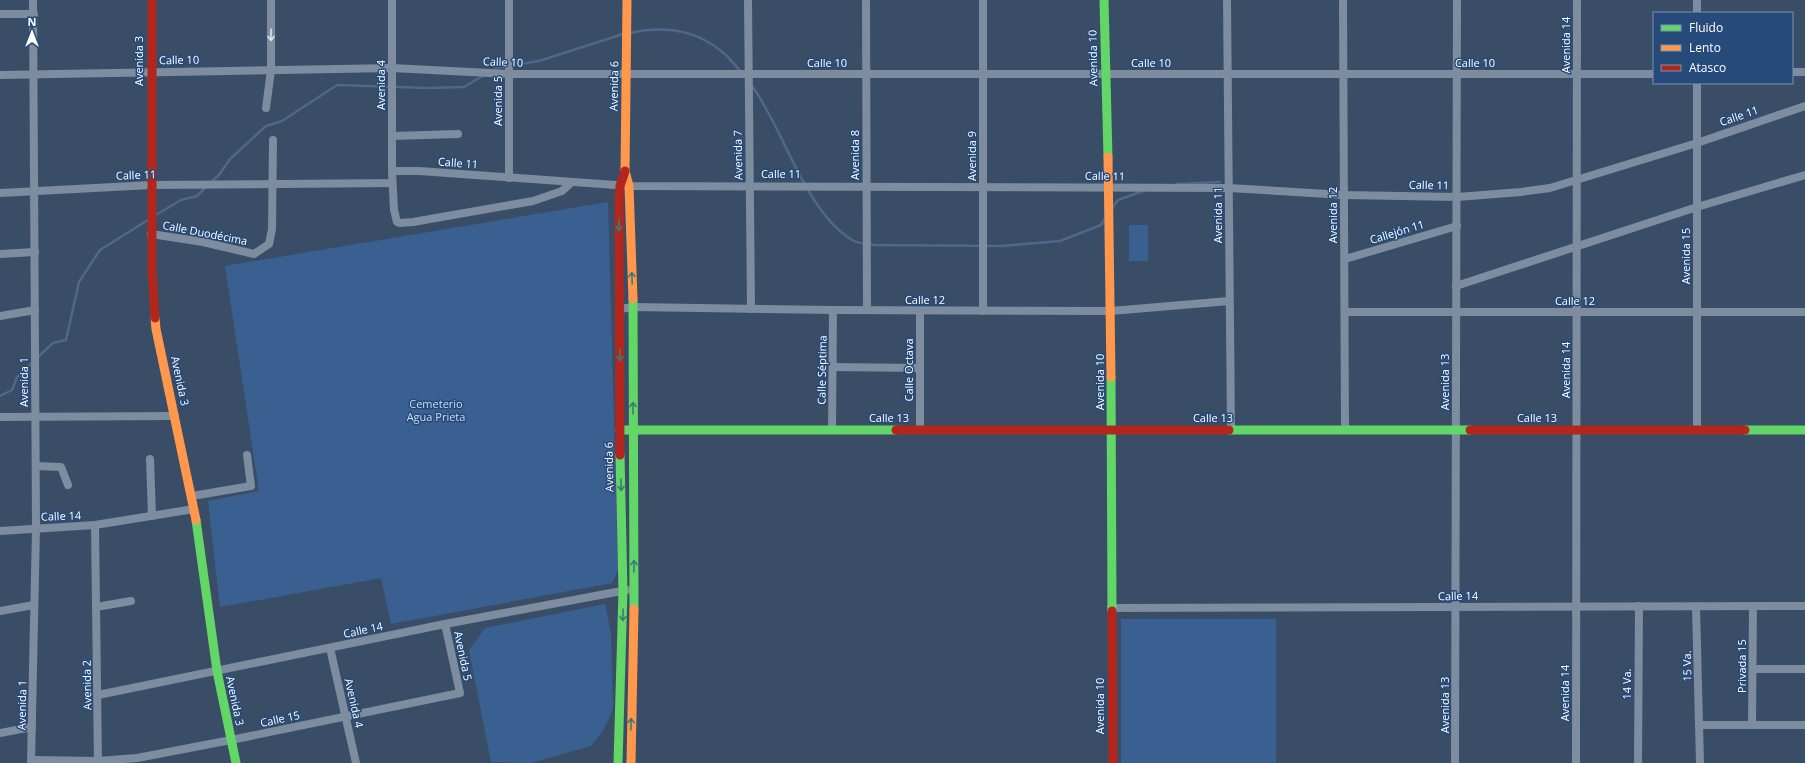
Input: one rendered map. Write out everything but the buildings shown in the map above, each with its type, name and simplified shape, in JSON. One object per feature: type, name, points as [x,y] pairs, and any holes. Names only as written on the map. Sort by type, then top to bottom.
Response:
[{"type":"main road","name":"Avenida 3","points":[[152,0],[150,185],[152,270],[156,329],[192,496],[217,671],[236,763]]},
{"type":"main road","name":"Avenida 6","points":[[618,763],[623,591],[620,430],[620,309],[625,171],[627,0]]},
{"type":"main road","name":"Avenida 10","points":[[1104,0],[1105,74],[1110,199],[1113,763]]},
{"type":"main road","name":"Avenida 6","points":[[624,186],[633,307],[634,589],[631,763]]},
{"type":"main road","name":"Calle 13","points":[[620,430],[1805,430]]},
{"type":"street","name":"Avenida 1","points":[[32,762],[36,528],[33,0]]},
{"type":"street","points":[[266,108],[271,70],[272,0]]},
{"type":"street","name":"Avenida 4","points":[[392,0],[392,183],[394,218],[400,223],[533,201],[562,191],[571,183]]},
{"type":"street","name":"Avenida 5","points":[[509,0],[509,178]]},
{"type":"street","name":"Avenida 7","points":[[748,0],[751,309]]},
{"type":"street","name":"Avenida 8","points":[[866,0],[867,310]]},
{"type":"street","name":"Avenida 9","points":[[983,0],[983,311]]},
{"type":"street","name":"Avenida 11","points":[[1227,0],[1231,430]]},
{"type":"street","name":"Avenida 12","points":[[1343,0],[1345,430]]},
{"type":"street","name":"Avenida 13","points":[[1455,763],[1457,0]]},
{"type":"street","name":"Avenida 14","points":[[1576,763],[1577,0]]},
{"type":"street","points":[[1696,0],[1696,12]]},
{"type":"street","points":[[1,14],[34,14]]},
{"type":"street","name":"Calle 10","points":[[0,75],[271,70],[509,74],[1653,74]]},
{"type":"street","points":[[1793,72],[1805,72]]},
{"type":"street","name":"Avenida 15","points":[[1697,84],[1697,430]]},
{"type":"street","name":"Calle 11","points":[[392,171],[624,186],[749,185],[983,188],[1229,188],[1344,195],[1457,197],[1550,188],[1697,143],[1805,106]]},
{"type":"street","points":[[392,136],[458,134]]},
{"type":"street","points":[[271,186],[273,140]]},
{"type":"street","points":[[1456,286],[1577,248],[1697,207],[1756,191],[1805,175]]},
{"type":"street","name":"Calle 11","points":[[0,193],[150,185],[271,186],[392,183]]},
{"type":"street","name":"Calle Duodécima","points":[[151,229],[254,254],[269,244],[272,229],[271,186]]},
{"type":"street","name":"Callejón 11","points":[[1344,259],[1457,226]]},
{"type":"street","points":[[0,254],[35,252]]},
{"type":"street","name":"Calle 12","points":[[620,309],[633,307],[920,311],[1111,311],[1229,301]]},
{"type":"street","points":[[0,316],[35,310]]},
{"type":"street","name":"Calle Séptima","points":[[832,430],[833,310]]},
{"type":"street","name":"Calle Octava","points":[[920,311],[920,430]]},
{"type":"street","name":"Calle 12","points":[[1345,312],[1805,312]]},
{"type":"street","points":[[833,367],[920,368]]},
{"type":"street","points":[[0,417],[35,415],[175,416]]},
{"type":"street","points":[[192,496],[251,486],[248,455]]},
{"type":"street","points":[[150,459],[152,516]]},
{"type":"street","points":[[36,466],[61,466],[68,485]]},
{"type":"street","name":"Calle 14","points":[[0,531],[95,525],[194,509]]},
{"type":"street","name":"Avenida 2","points":[[95,525],[98,762]]},
{"type":"street","name":"Calle 14","points":[[98,694],[445,624],[634,589]]},
{"type":"street","points":[[96,607],[131,601]]},
{"type":"street","points":[[0,611],[34,605]]},
{"type":"street","name":"Calle 14","points":[[1111,608],[1456,607],[1576,605],[1805,606]]},
{"type":"street","name":"14 Va.","points":[[1638,763],[1639,606]]},
{"type":"street","name":"15 Va.","points":[[1696,606],[1700,763]]},
{"type":"street","name":"Privada 15","points":[[1752,725],[1753,606]]},
{"type":"street","name":"Avenida 5","points":[[445,624],[460,693]]},
{"type":"street","name":"Avenida 4","points":[[330,648],[356,763]]},
{"type":"street","points":[[1752,668],[1805,668]]},
{"type":"street","name":"Calle 15","points":[[32,762],[98,762],[137,758],[460,693]]},
{"type":"street","points":[[1699,725],[1805,725]]},
{"type":"street","points":[[0,733],[32,726]]},
{"type":"green space","name":"Cemeterio Agua Prieta","points":[[608,202],[618,570],[612,583],[391,624],[381,578],[220,607],[208,501],[259,491],[225,266]]},
{"type":"green space","points":[[1129,225],[1148,225],[1148,261],[1129,261]]},
{"type":"green space","points":[[605,604],[611,633],[613,709],[604,729],[591,746],[531,763],[491,762],[469,650],[485,628]]},
{"type":"green space","points":[[1121,619],[1276,619],[1276,763],[1121,763]]},
{"type":"waterway","points":[[630,33],[647,30],[662,30],[677,31],[692,35],[718,48],[740,71]]},
{"type":"waterway","points":[[492,71],[496,68],[539,61],[623,34]]},
{"type":"waterway","points":[[211,182],[219,175],[230,159],[266,126],[282,121],[337,85],[427,88],[464,87],[484,75]]},
{"type":"waterway","points":[[752,86],[764,104],[809,192],[822,211],[837,228],[856,242],[875,245],[1002,246],[1060,241],[1101,225],[1106,217]]},
{"type":"waterway","points":[[1177,184],[1220,182]]},
{"type":"waterway","points":[[156,215],[181,200],[197,196],[206,187]]},
{"type":"waterway","points":[[1113,207],[1118,200],[1143,191]]},
{"type":"waterway","points":[[37,358],[53,343],[66,340],[79,282],[100,250],[148,220]]},
{"type":"waterway","points":[[0,396],[12,390],[17,377],[32,363]]},
{"type":"traffic: fast","points":[[1104,0],[1108,157]]},
{"type":"traffic: fast","points":[[633,299],[634,609]]},
{"type":"traffic: fast","points":[[1111,377],[1112,611]]},
{"type":"traffic: fast","points":[[620,430],[896,430]]},
{"type":"traffic: fast","points":[[1229,430],[1470,430]]},
{"type":"traffic: fast","points":[[1745,430],[1805,430]]},
{"type":"traffic: fast","points":[[618,763],[623,591],[620,455]]},
{"type":"traffic: fast","points":[[196,520],[217,671],[236,763]]},
{"type":"traffic: slow","points":[[627,0],[625,171],[629,186],[633,299]]},
{"type":"traffic: slow","points":[[1108,157],[1111,377]]},
{"type":"traffic: slow","points":[[155,318],[156,329],[196,520]]},
{"type":"traffic: slow","points":[[631,763],[634,609]]},
{"type":"traffic: jam","points":[[152,0],[152,270],[155,318]]},
{"type":"traffic: jam","points":[[620,455],[619,200],[620,186],[625,171]]},
{"type":"traffic: jam","points":[[896,430],[1229,430]]},
{"type":"traffic: jam","points":[[1470,430],[1745,430]]},
{"type":"traffic: jam","points":[[1112,611],[1113,763]]}]
